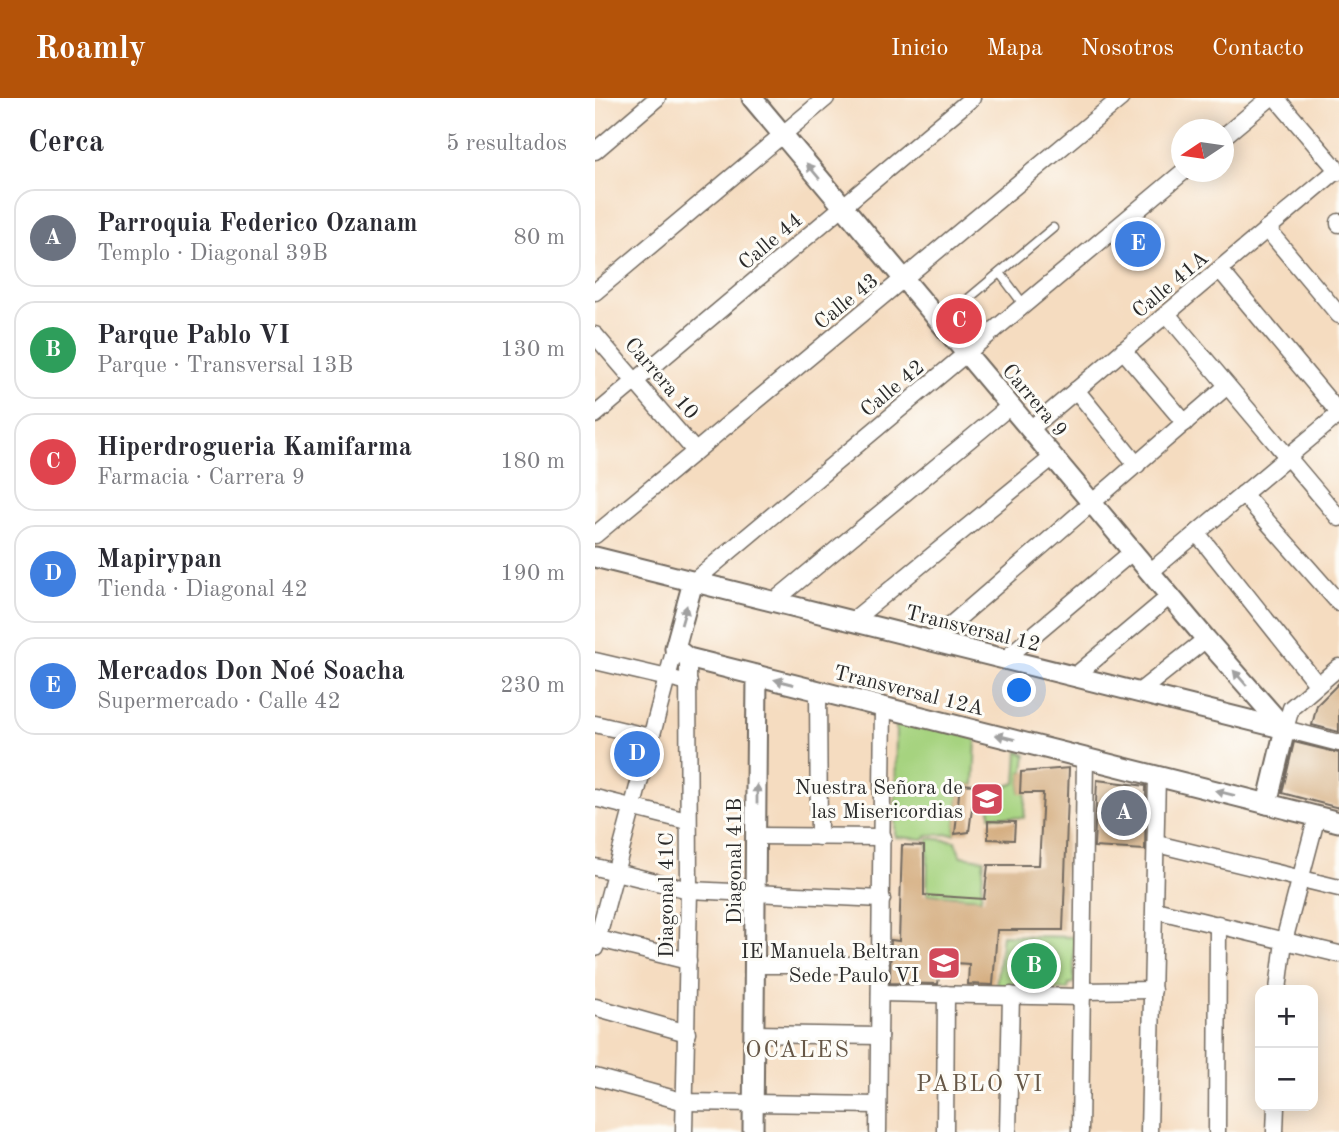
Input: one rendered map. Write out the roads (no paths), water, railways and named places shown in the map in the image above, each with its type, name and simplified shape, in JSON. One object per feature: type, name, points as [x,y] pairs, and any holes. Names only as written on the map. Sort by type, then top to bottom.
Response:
[{"type":"street","points":[[595,151],[657,98]]},
{"type":"street","name":"Carrera 9","points":[[752,98],[1029,430],[1285,729]]},
{"type":"street","points":[[595,292],[826,98]]},
{"type":"street","name":"Calle 44","points":[[595,415],[972,98]]},
{"type":"street","name":"Calle 43","points":[[595,535],[1121,98]]},
{"type":"street","points":[[1234,128],[1270,98]]},
{"type":"street","points":[[1276,98],[1338,171]]},
{"type":"street","name":"Calle 41A","points":[[1029,430],[1338,171]]},
{"type":"street","name":"Calle 42","points":[[693,582],[1171,182]]},
{"type":"street","points":[[1267,229],[1339,315]]},
{"type":"street","points":[[1150,572],[1339,413],[1220,270]]},
{"type":"street","points":[[1167,314],[1339,518]]},
{"type":"street","name":"Carrera 10","points":[[595,335],[695,451]]},
{"type":"street","points":[[1123,350],[1185,423]]},
{"type":"street","points":[[932,641],[1227,386]]},
{"type":"street","points":[[1076,390],[1137,465]]},
{"type":"street","points":[[773,603],[1010,406]]},
{"type":"street","points":[[852,621],[1053,457]]},
{"type":"street","points":[[1243,494],[1339,603]]},
{"type":"street","points":[[1197,533],[1317,684]]},
{"type":"street","points":[[1005,659],[1132,551]]},
{"type":"street","name":"Transversal 12","points":[[595,558],[1339,743]]},
{"type":"street","points":[[688,961],[596,942],[666,678],[681,653],[693,582]]},
{"type":"street","points":[[1075,676],[1170,596]]},
{"type":"street","points":[[1139,692],[1206,639]]},
{"type":"street","name":"Transversal 12A","points":[[681,653],[757,675],[1339,822]]},
{"type":"street","name":"Diagonal 41C","points":[[681,653],[689,682],[689,890],[684,1132]]},
{"type":"street","points":[[595,661],[689,682]]},
{"type":"street","points":[[1267,804],[1290,708],[1339,667]]},
{"type":"street","name":"Diagonal 41B","points":[[753,1132],[757,675]]},
{"type":"street","points":[[818,690],[819,837]]},
{"type":"street","points":[[878,1132],[883,706]]},
{"type":"street","points":[[595,724],[650,737]]},
{"type":"street","points":[[1080,1132],[1085,757]]},
{"type":"street","points":[[1149,1132],[1157,776]]},
{"type":"street","points":[[595,798],[687,821]]},
{"type":"street","points":[[1279,985],[1284,941],[1317,816]]},
{"type":"street","points":[[757,836],[883,837]]},
{"type":"street","points":[[1157,844],[1339,888]]},
{"type":"street","points":[[595,867],[689,890],[882,899]]},
{"type":"street","points":[[1155,910],[1339,954]]},
{"type":"street","points":[[1217,1132],[1218,924]]},
{"type":"street","points":[[755,965],[881,965]]},
{"type":"street","points":[[880,993],[1011,995],[1153,990]]},
{"type":"street","points":[[945,1132],[946,994]]},
{"type":"street","points":[[1008,1132],[1011,995]]},
{"type":"street","points":[[595,1007],[687,1033]]},
{"type":"street","points":[[754,1034],[880,1036]]},
{"type":"street","points":[[595,1077],[685,1102],[878,1105]]},
{"type":"street","points":[[1275,1132],[1276,1111]]},
{"type":"lane","points":[[968,299],[1053,228]]},
{"type":"lane","points":[[1000,273],[1024,305]]},
{"type":"place","name":"Mercados Don Noé Soacha","points":[[1138,244]]},
{"type":"place","name":"Hiperdrogueria Kamifarma","points":[[959,321]]},
{"type":"place","name":"Mapirypan","points":[[637,754]]},
{"type":"place","name":"Nuestra Señora de las Misericordias","points":[[987,799]]},
{"type":"place","name":"Parroquia Federico Ozanam","points":[[1124,813]]},
{"type":"place","name":"IE Manuela Beltran Sede Paulo VI","points":[[944,963]]},
{"type":"place","name":"Parque Pablo VI","points":[[1034,966]]},
{"type":"district","name":"OCALES","points":[[798,1049]]},
{"type":"district","name":"PABLO VI","points":[[980,1083]]}]
